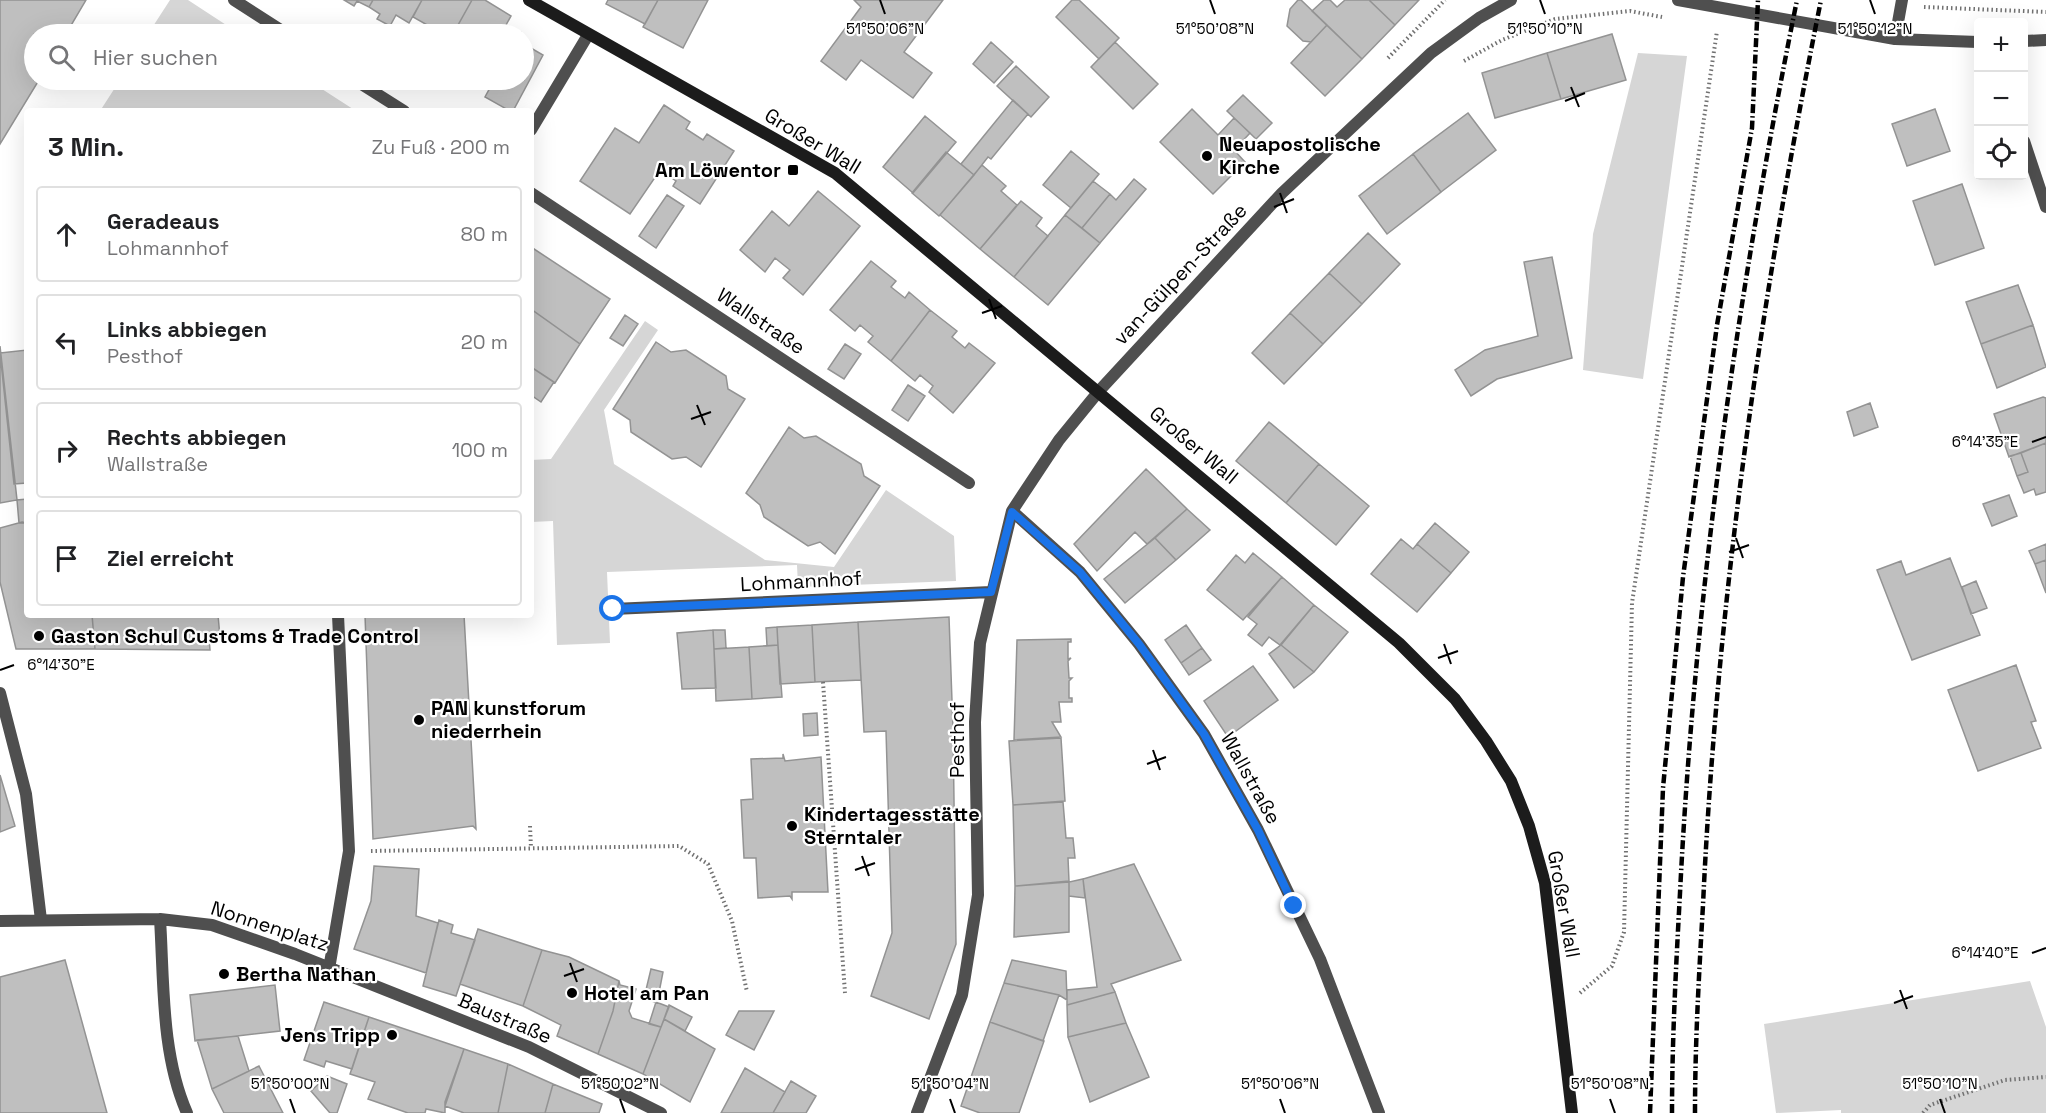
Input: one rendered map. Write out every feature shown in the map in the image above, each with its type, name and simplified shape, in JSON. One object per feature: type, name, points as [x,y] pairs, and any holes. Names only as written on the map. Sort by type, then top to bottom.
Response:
[{"type":"main road","name":"Großer Wall","points":[[529,0],[835,173],[1400,643],[1455,699],[1511,781],[1530,826],[1545,883],[1572,1113]]},
{"type":"street","points":[[234,0],[271,24]]},
{"type":"street","name":"van-Gülpen-Straße","points":[[1099,391],[1282,193],[1431,53],[1479,18],[1511,0]]},
{"type":"street","points":[[1678,0],[1895,39],[1974,42]]},
{"type":"street","points":[[1895,39],[1902,0]]},
{"type":"street","points":[[534,125],[588,35]]},
{"type":"street","points":[[2028,41],[2046,40]]},
{"type":"street","points":[[371,90],[399,108]]},
{"type":"street","points":[[2028,153],[2046,207]]},
{"type":"street","name":"Wallstraße","points":[[534,195],[969,483]]},
{"type":"street","name":"Pesthof","points":[[917,1113],[962,995],[978,895],[975,722],[980,643],[991,592],[1012,512],[1059,440],[1099,391]]},
{"type":"street","name":"Wallstraße","points":[[1012,512],[1080,572],[1139,644],[1204,734],[1258,830],[1320,959],[1379,1113]]},
{"type":"street","name":"Lohmannhof","points":[[613,609],[991,592]]},
{"type":"street","name":"Nonnenplatz","points":[[0,921],[160,919],[212,925],[295,954],[329,969],[349,851],[338,618]]},
{"type":"street","points":[[0,693],[26,794],[41,920]]},
{"type":"street","points":[[160,919],[165,1009],[176,1088],[187,1113]]},
{"type":"street","name":"Baustraße","points":[[329,969],[529,1047],[661,1113]]},
{"type":"path","points":[[1454,66],[1502,40],[1555,19],[1630,10],[1674,20]]},
{"type":"path","points":[[1707,27],[1729,31]]},
{"type":"path","points":[[1561,1009],[1612,966],[1624,932],[1632,603],[1718,29]]},
{"type":"path","points":[[823,681],[845,993]]},
{"type":"path","points":[[530,826],[531,848]]},
{"type":"path","points":[[349,851],[679,846],[708,864],[732,921],[747,992]]},
{"type":"path","points":[[1923,1113],[1930,1105],[2005,1080],[2046,1077]]},
{"type":"shaded area","points":[[170,0],[188,0],[225,24],[154,24]]},
{"type":"shaded area","points":[[1638,53],[1687,56],[1643,379],[1583,370],[1593,234]]},
{"type":"shaded area","points":[[114,90],[323,90],[351,108],[102,108]]},
{"type":"shaded area","points":[[645,321],[658,330],[604,410],[614,464],[765,560],[834,567],[886,490],[954,536],[956,581],[798,587],[797,565],[607,572],[610,643],[557,645],[553,521],[534,522],[534,460],[551,459]]},
{"type":"shaded area","points":[[2030,981],[2046,1027],[2046,1113],[1841,1113],[1841,1110],[1776,1113],[1764,1024]]},
{"type":"building","points":[[0,0],[86,0],[72,24],[24,24],[24,90],[33,90],[0,144]]},
{"type":"building","points":[[344,0],[373,0],[369,7],[357,1],[354,6]]},
{"type":"building","points":[[373,0],[422,0],[409,23],[396,15],[391,24],[386,24],[377,19],[380,14],[369,7]]},
{"type":"building","points":[[422,0],[472,0],[459,24],[425,24],[413,17]]},
{"type":"building","points":[[472,0],[485,0],[511,16],[507,24],[459,24]]},
{"type":"building","points":[[608,0],[658,0],[645,24],[606,4]]},
{"type":"building","points":[[658,0],[708,0],[683,48],[643,27]]},
{"type":"building","points":[[854,0],[943,0],[904,52],[932,73],[913,98],[861,60],[846,80],[821,61],[861,7]]},
{"type":"building","points":[[1072,0],[1079,0],[1119,38],[1099,59],[1056,17]]},
{"type":"building","points":[[1298,0],[1301,0],[1327,25],[1311,42],[1303,41],[1287,26],[1290,9]]},
{"type":"building","points":[[1324,0],[1330,0],[1337,7],[1345,0],[1369,0],[1395,25],[1362,59],[1312,11]]},
{"type":"building","points":[[1369,0],[1419,0],[1395,25]]},
{"type":"building","points":[[1327,25],[1362,59],[1325,96],[1291,63]]},
{"type":"building","points":[[1612,34],[1626,80],[1561,99],[1547,53]]},
{"type":"building","points":[[991,42],[1013,62],[994,83],[973,64]]},
{"type":"building","points":[[1115,42],[1158,84],[1133,109],[1091,67]]},
{"type":"building","points":[[534,50],[543,55],[534,72]]},
{"type":"building","points":[[1547,53],[1561,99],[1495,118],[1482,73]]},
{"type":"building","points":[[1016,66],[1049,97],[1031,117],[997,86]]},
{"type":"building","points":[[489,90],[524,90],[515,108],[505,108],[485,97]]},
{"type":"building","points":[[1243,95],[1272,123],[1256,139],[1227,111]]},
{"type":"building","points":[[1013,100],[1028,114],[991,159],[988,157],[974,175],[961,164]]},
{"type":"building","points":[[664,105],[690,122],[686,129],[703,140],[707,134],[734,151],[700,204],[673,186],[676,181],[660,170],[630,214],[580,181],[615,128],[639,143]]},
{"type":"building","name":"Neuapostolische Kirche","points":[[1192,109],[1218,135],[1234,118],[1250,133],[1234,150],[1245,162],[1213,194],[1160,142]]},
{"type":"building","points":[[1935,109],[1950,151],[1907,166],[1892,124]]},
{"type":"building","points":[[1468,113],[1496,150],[1441,192],[1413,154]]},
{"type":"building","points":[[925,116],[956,142],[913,193],[883,167]]},
{"type":"building","points":[[1071,151],[1099,174],[1071,208],[1043,185]]},
{"type":"building","points":[[946,152],[974,175],[939,216],[912,193]]},
{"type":"building","points":[[1413,154],[1441,192],[1387,234],[1359,196]]},
{"type":"building","points":[[982,165],[1006,186],[1001,191],[1017,205],[980,249],[940,215]]},
{"type":"building","points":[[1134,179],[1146,189],[1100,243],[1082,228],[1110,194],[1116,200]]},
{"type":"building","points":[[1093,181],[1110,194],[1082,228],[1065,215]]},
{"type":"building","points":[[1962,184],[1984,248],[1935,265],[1913,201]]},
{"type":"building","points":[[818,191],[860,226],[803,295],[783,278],[790,270],[775,258],[765,272],[740,250],[772,211],[789,226]]},
{"type":"building","points":[[667,195],[684,206],[656,248],[639,236]]},
{"type":"building","points":[[1021,201],[1042,218],[1036,226],[1048,236],[1014,277],[980,249]]},
{"type":"building","points":[[1065,215],[1100,243],[1048,305],[1014,277]]},
{"type":"building","points":[[1368,233],[1400,264],[1362,304],[1329,273]]},
{"type":"building","points":[[534,249],[610,299],[580,344],[534,311]]},
{"type":"building","points":[[1552,257],[1572,358],[1497,379],[1471,396],[1455,370],[1485,350],[1538,336],[1524,262]]},
{"type":"building","points":[[871,261],[896,281],[891,287],[905,298],[909,292],[930,310],[891,361],[868,342],[873,336],[860,325],[855,331],[830,310]]},
{"type":"building","points":[[1329,273],[1362,304],[1323,344],[1290,313]]},
{"type":"building","points":[[2018,285],[2033,325],[1981,344],[1966,302]]},
{"type":"building","points":[[930,310],[957,331],[952,337],[965,348],[969,343],[995,363],[953,413],[929,392],[933,386],[920,375],[915,381],[891,361]]},
{"type":"building","points":[[534,311],[580,344],[555,383],[534,369]]},
{"type":"building","points":[[1290,313],[1323,344],[1284,384],[1252,353]]},
{"type":"building","points":[[625,315],[638,324],[623,346],[610,338]]},
{"type":"building","points":[[2033,325],[2046,367],[1997,388],[1981,344]]},
{"type":"building","points":[[656,342],[671,352],[686,350],[726,376],[728,389],[745,399],[701,467],[686,457],[672,459],[631,432],[630,420],[613,409]]},
{"type":"building","points":[[845,344],[861,354],[844,379],[828,369]]},
{"type":"building","points":[[0,346],[17,500],[0,503]]},
{"type":"building","points":[[24,350],[24,483],[14,484],[0,353]]},
{"type":"building","points":[[534,369],[554,382],[541,402],[534,397]]},
{"type":"building","points":[[908,385],[925,396],[908,421],[892,410]]},
{"type":"building","points":[[2043,397],[2046,398],[2046,443],[2009,457],[1994,414]]},
{"type":"building","points":[[1870,403],[1878,427],[1854,436],[1847,412]]},
{"type":"building","points":[[1269,422],[1319,464],[1286,503],[1236,461]]},
{"type":"building","points":[[789,427],[804,438],[816,436],[861,464],[864,476],[880,486],[835,554],[820,542],[808,546],[764,517],[760,505],[746,493]]},
{"type":"building","points":[[2046,443],[2046,492],[2036,495],[2034,489],[2024,493],[2017,476],[2028,472],[2021,453]]},
{"type":"building","points":[[2021,453],[2028,472],[2017,476],[2010,456]]},
{"type":"building","points":[[1319,464],[1369,506],[1336,545],[1286,503]]},
{"type":"building","points":[[1146,469],[1187,509],[1147,544],[1135,532],[1097,571],[1074,544]]},
{"type":"building","points":[[2009,495],[2017,516],[1992,526],[1983,504]]},
{"type":"building","points":[[24,499],[24,523],[19,523],[17,500]]},
{"type":"building","points":[[1187,509],[1210,530],[1176,560],[1155,538]]},
{"type":"building","points":[[24,522],[24,618],[92,618],[95,649],[16,649],[0,582],[0,528]]},
{"type":"building","points":[[1435,523],[1469,552],[1451,573],[1417,544]]},
{"type":"building","points":[[1155,538],[1176,560],[1125,603],[1104,579]]},
{"type":"building","points":[[1401,539],[1413,549],[1417,544],[1451,573],[1417,612],[1371,574]]},
{"type":"building","points":[[2046,544],[2046,560],[2035,564],[2029,551]]},
{"type":"building","points":[[1253,553],[1282,577],[1243,620],[1207,590],[1236,555],[1245,563]]},
{"type":"building","points":[[1950,558],[1980,635],[1912,660],[1877,570],[1901,561],[1906,575]]},
{"type":"building","points":[[2046,560],[2046,593],[2035,564]]},
{"type":"building","points":[[1282,577],[1314,605],[1280,645],[1269,637],[1262,646],[1248,635],[1257,624],[1248,617]]},
{"type":"building","points":[[1976,581],[1987,608],[1971,614],[1962,587]]},
{"type":"building","points":[[1314,605],[1348,632],[1314,672],[1281,645]]},
{"type":"building","points":[[949,617],[956,944],[929,1019],[871,996],[892,933],[886,731],[864,732],[858,622]]},
{"type":"building","points":[[92,618],[218,618],[220,637],[209,638],[210,650],[95,649]]},
{"type":"building","name":"PAN kunstforum niederrhein","points":[[365,618],[464,618],[476,829],[473,826],[373,839]]},
{"type":"building","points":[[858,622],[861,680],[815,682],[812,625]]},
{"type":"building","points":[[812,625],[815,682],[780,684],[777,627]]},
{"type":"building","points":[[1186,625],[1202,648],[1181,663],[1165,640]]},
{"type":"building","points":[[777,627],[778,645],[767,646],[766,628]]},
{"type":"building","points":[[713,630],[716,688],[682,689],[677,633]]},
{"type":"building","points":[[713,630],[725,630],[726,648],[714,649]]},
{"type":"building","points":[[1071,639],[1071,642],[1068,642],[1068,659],[1071,658],[1068,661],[1069,678],[1072,678],[1069,681],[1069,698],[1072,698],[1072,702],[1059,702],[1061,722],[1052,722],[1061,737],[1014,740],[1017,640]]},
{"type":"building","points":[[778,645],[782,697],[752,699],[749,647]]},
{"type":"building","points":[[1281,645],[1314,672],[1294,688],[1269,654]]},
{"type":"building","points":[[749,647],[752,699],[716,701],[714,649]]},
{"type":"building","points":[[1202,648],[1211,660],[1189,675],[1181,663]]},
{"type":"building","points":[[2016,665],[2036,721],[2031,722],[2041,748],[1978,771],[1948,690]]},
{"type":"building","points":[[1253,666],[1278,700],[1228,737],[1204,701]]},
{"type":"building","points":[[817,713],[818,735],[804,736],[803,714]]},
{"type":"building","points":[[1061,738],[1065,801],[1013,805],[1009,741]]},
{"type":"building","points":[[783,754],[785,761],[821,757],[828,892],[792,892],[792,899],[790,896],[758,898],[756,858],[744,858],[741,800],[753,799],[751,759],[783,758]]},
{"type":"building","points":[[0,775],[15,826],[0,832]]},
{"type":"building","points":[[1063,802],[1066,838],[1073,838],[1075,858],[1068,858],[1069,881],[1015,886],[1013,805]]},
{"type":"building","points":[[1134,864],[1181,960],[1111,984],[1115,992],[1067,1005],[1067,990],[1097,987],[1083,879]]},
{"type":"building","points":[[374,866],[419,869],[416,916],[438,923],[426,973],[354,949],[371,901]]},
{"type":"building","points":[[1083,879],[1085,898],[1069,896],[1069,882]]},
{"type":"building","points":[[1069,882],[1069,932],[1014,937],[1015,886]]},
{"type":"building","points":[[439,920],[453,925],[451,933],[475,940],[456,996],[423,986]]},
{"type":"building","points":[[478,929],[542,950],[523,1006],[460,984]]},
{"type":"building","name":"Hotel am Pan","points":[[542,950],[569,957],[619,981],[613,1011],[598,1054],[557,1036],[561,1025],[523,1006]]},
{"type":"building","points":[[65,960],[107,1113],[0,1113],[0,977]]},
{"type":"building","points":[[1012,960],[1066,971],[1067,1000],[1059,995],[1004,983]]},
{"type":"building","points":[[651,969],[663,972],[657,1003],[644,998]]},
{"type":"building","points":[[619,981],[620,985],[636,989],[629,1011],[632,1018],[661,1027],[643,1074],[598,1054],[613,1011]]},
{"type":"building","points":[[1004,983],[1059,995],[1043,1041],[990,1022]]},
{"type":"building","points":[[275,985],[280,1031],[195,1041],[190,995]]},
{"type":"building","points":[[1115,992],[1126,1023],[1068,1037],[1067,1005]]},
{"type":"building","points":[[324,1002],[369,1017],[352,1069],[326,1061],[324,1067],[304,1060]]},
{"type":"building","points":[[656,1002],[669,1007],[661,1027],[649,1024]]},
{"type":"building","points":[[669,1005],[692,1017],[685,1031],[664,1019]]},
{"type":"building","points":[[739,1011],[774,1011],[754,1050],[726,1035]]},
{"type":"building","points":[[369,1017],[464,1049],[445,1102],[445,1113],[426,1109],[425,1113],[408,1113],[368,1099],[375,1082],[350,1074]]},
{"type":"building","points":[[664,1019],[715,1049],[690,1102],[643,1074]]},
{"type":"building","points":[[990,1022],[1044,1041],[1019,1113],[980,1113],[961,1106]]},
{"type":"building","points":[[1126,1023],[1149,1077],[1090,1102],[1068,1037]]},
{"type":"building","points":[[238,1036],[249,1071],[212,1089],[197,1040]]},
{"type":"building","points":[[464,1049],[508,1064],[498,1113],[464,1113],[445,1106]]},
{"type":"building","points":[[508,1064],[553,1084],[545,1113],[498,1113]]},
{"type":"building","points":[[259,1066],[283,1113],[224,1113],[212,1089]]},
{"type":"building","points":[[745,1068],[785,1092],[773,1113],[721,1113]]},
{"type":"building","points":[[327,1076],[347,1084],[337,1113],[330,1113],[311,1091]]},
{"type":"building","points":[[791,1081],[816,1096],[806,1113],[773,1113]]},
{"type":"building","points":[[553,1084],[602,1104],[599,1113],[545,1113]]},
{"type":"railway","points":[[1650,1113],[1663,788],[1683,577],[1717,325],[1752,128],[1758,0]]},
{"type":"railway","points":[[1672,1113],[1676,976],[1687,781],[1708,556],[1738,333],[1775,111],[1797,0]]},
{"type":"railway","points":[[1695,1113],[1698,1009],[1710,791],[1731,564],[1745,450],[1779,224],[1821,0]]},
{"type":"place","name":"Neuapostolische Kirche","points":[[1207,156]]},
{"type":"place","name":"Am Löwentor","points":[[793,170]]},
{"type":"place","name":"Gaston Schul Customs & Trade Control","points":[[39,636]]},
{"type":"place","name":"PAN kunstforum niederrhein","points":[[419,720]]},
{"type":"place","name":"Kindertagesstätte Sterntaler","points":[[792,826]]},
{"type":"place","name":"Bertha Nathan","points":[[224,974]]},
{"type":"place","name":"Hotel am Pan","points":[[572,993]]},
{"type":"place","name":"Jens Tripp","points":[[392,1035]]},
{"type":"route","points":[[613,609],[991,592],[1012,512],[1080,572],[1139,644],[1204,734],[1258,830],[1294,906]]}]
